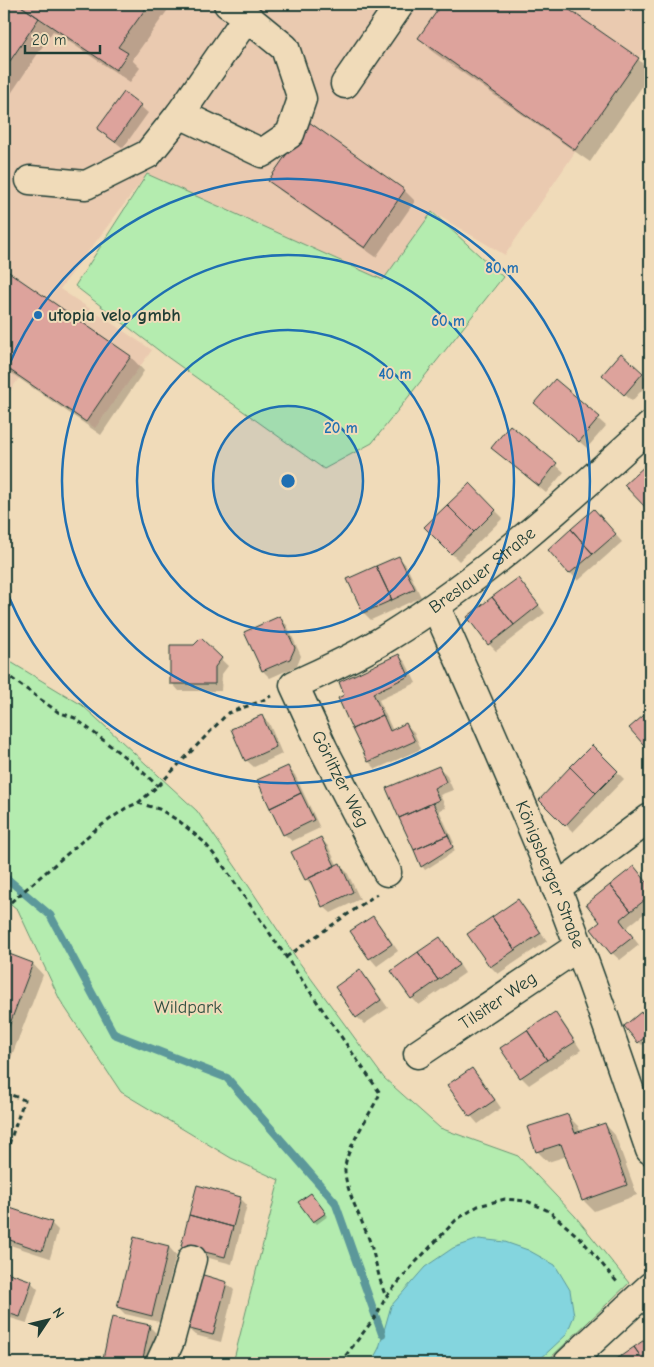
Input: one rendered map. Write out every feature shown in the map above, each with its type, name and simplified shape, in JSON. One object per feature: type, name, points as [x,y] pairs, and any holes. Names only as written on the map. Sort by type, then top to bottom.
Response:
[{"type":"street","points":[[346,84],[394,6]]},
{"type":"street","points":[[30,180],[86,185],[148,154],[180,114],[237,10],[285,48],[302,99],[290,134],[262,153],[180,114]]},
{"type":"street","name":"Breslauer Straße","points":[[294,685],[387,638],[436,607],[492,564],[574,495],[650,426]]},
{"type":"street","name":"Königsberger Straße","points":[[436,607],[579,946],[650,1150]]},
{"type":"street","name":"Görlitzer Weg","points":[[294,685],[323,748],[387,872]]},
{"type":"street","points":[[556,888],[650,818]]},
{"type":"street","name":"Tilsiter Weg","points":[[418,1054],[579,946]]},
{"type":"street","points":[[160,1363],[170,1341],[192,1259]]},
{"type":"street","points":[[568,1363],[642,1295]]},
{"type":"path","points":[[4,673],[58,712],[76,718],[158,786]]},
{"type":"path","points":[[4,908],[95,830],[126,808],[138,803],[158,786],[228,713],[259,702],[294,685]]},
{"type":"path","points":[[138,803],[159,809],[179,821],[204,842],[224,867],[380,1093],[354,1142],[344,1168],[348,1185],[371,1245],[378,1275],[386,1297]]},
{"type":"path","points":[[286,957],[383,890],[387,872]]},
{"type":"path","points":[[4,1092],[24,1100],[4,1159]]},
{"type":"path","points":[[340,1363],[376,1316],[386,1297],[413,1264],[456,1220],[478,1206],[506,1199],[527,1202],[549,1211],[642,1295]]},
{"type":"shaded area","points":[[4,4],[650,4],[650,42],[505,255],[432,212],[384,280],[147,174],[60,289],[152,350],[95,428],[20,377],[4,399]]},
{"type":"green space","points":[[147,174],[383,280],[432,212],[503,277],[372,443],[324,469],[166,356],[75,286]]},
{"type":"green space","name":"Wildpark","points":[[4,658],[82,705],[197,811],[299,962],[384,1078],[440,1128],[518,1156],[575,1216],[629,1283],[545,1363],[233,1363],[279,1180],[231,1158],[121,1092],[60,1000],[18,910],[4,898]]},
{"type":"water","points":[[479,1239],[505,1242],[528,1250],[555,1265],[570,1290],[574,1316],[566,1335],[536,1363],[371,1363],[379,1348],[391,1306],[425,1267],[453,1248]]},
{"type":"building","points":[[4,4],[18,4],[39,18],[4,70]]},
{"type":"building","points":[[18,4],[149,4],[118,47],[128,53],[116,70]]},
{"type":"building","points":[[442,4],[561,4],[639,58],[575,150],[418,38]]},
{"type":"building","points":[[124,92],[141,105],[115,142],[97,129]]},
{"type":"building","points":[[309,122],[405,190],[365,248],[268,181]]},
{"type":"building","name":"utopia velo gmbh","points":[[6,270],[131,356],[86,422],[4,366],[4,274]]},
{"type":"building","points":[[650,320],[650,333],[644,327]]},
{"type":"building","points":[[621,353],[643,373],[624,395],[602,375]]},
{"type":"building","points":[[555,379],[600,417],[579,442],[534,403]]},
{"type":"building","points":[[510,425],[557,463],[539,486],[491,448]]},
{"type":"building","points":[[647,464],[650,467],[650,506],[647,509],[624,485]]},
{"type":"building","points":[[470,483],[496,510],[474,532],[447,505]]},
{"type":"building","points":[[447,505],[474,532],[451,554],[424,527]]},
{"type":"building","points":[[594,509],[616,534],[593,554],[571,529]]},
{"type":"building","points":[[571,529],[593,554],[569,574],[548,550]]},
{"type":"building","points":[[399,556],[415,589],[392,600],[376,566]]},
{"type":"building","points":[[376,566],[392,600],[363,613],[347,579]]},
{"type":"building","points":[[518,578],[539,605],[514,625],[492,597]]},
{"type":"building","points":[[492,597],[514,625],[488,645],[467,617]]},
{"type":"building","points":[[280,616],[295,648],[290,659],[262,671],[244,632]]},
{"type":"building","points":[[201,638],[222,658],[215,667],[215,684],[170,684],[170,645],[194,645]]},
{"type":"building","points":[[399,654],[409,676],[373,693],[383,715],[352,729],[338,698],[344,695],[339,682]]},
{"type":"building","points":[[650,710],[650,752],[629,728]]},
{"type":"building","points":[[262,715],[276,747],[245,761],[231,729]]},
{"type":"building","points":[[383,715],[390,731],[406,723],[415,741],[368,762],[352,729]]},
{"type":"building","points":[[592,745],[618,771],[596,793],[570,767]]},
{"type":"building","points":[[288,766],[301,793],[270,808],[257,780]]},
{"type":"building","points":[[439,766],[446,782],[434,788],[439,800],[399,818],[386,788]]},
{"type":"building","points":[[570,767],[596,793],[565,826],[539,800]]},
{"type":"building","points":[[301,793],[314,820],[283,835],[270,808]]},
{"type":"building","points":[[433,803],[448,835],[414,850],[399,818]]},
{"type":"building","points":[[448,835],[453,847],[421,867],[414,850]]},
{"type":"building","points":[[321,837],[335,866],[305,880],[291,852]]},
{"type":"building","points":[[340,863],[353,892],[322,907],[309,878]]},
{"type":"building","points":[[634,866],[650,886],[650,896],[631,911],[610,885]]},
{"type":"building","points":[[610,885],[631,911],[620,920],[633,937],[611,954],[591,929],[600,922],[586,904]]},
{"type":"building","points":[[518,899],[541,933],[515,950],[492,917]]},
{"type":"building","points":[[373,916],[392,944],[369,959],[350,931]]},
{"type":"building","points":[[492,917],[515,950],[490,967],[467,934]]},
{"type":"building","points":[[440,937],[459,965],[438,980],[418,952]]},
{"type":"building","points":[[4,952],[33,963],[11,1021],[4,1018]]},
{"type":"building","points":[[418,952],[438,980],[411,999],[391,971]]},
{"type":"building","points":[[360,969],[381,1000],[356,1018],[335,987]]},
{"type":"building","points":[[555,1012],[575,1042],[547,1060],[527,1030]]},
{"type":"building","points":[[641,1012],[650,1022],[650,1033],[638,1043],[624,1026]]},
{"type":"building","points":[[4,1018],[11,1021],[4,1039]]},
{"type":"building","points":[[527,1030],[547,1060],[520,1078],[500,1048]]},
{"type":"building","points":[[472,1068],[495,1100],[470,1117],[447,1085]]},
{"type":"building","points":[[568,1114],[575,1133],[605,1123],[627,1185],[582,1201],[561,1144],[536,1152],[527,1127]]},
{"type":"building","points":[[197,1185],[241,1197],[233,1227],[189,1215]]},
{"type":"building","points":[[311,1193],[326,1213],[313,1222],[298,1202]]},
{"type":"building","points":[[4,1206],[52,1222],[42,1251],[4,1238]]},
{"type":"building","points":[[189,1215],[233,1227],[225,1257],[181,1246]]},
{"type":"building","points":[[134,1237],[169,1246],[152,1316],[117,1307]]},
{"type":"building","points":[[4,1271],[32,1281],[20,1317],[4,1312]]},
{"type":"building","points":[[200,1274],[227,1282],[213,1335],[186,1328]]},
{"type":"building","points":[[112,1317],[150,1325],[142,1363],[102,1363]]},
{"type":"building","points":[[650,1336],[650,1363],[645,1363],[634,1347]]},
{"type":"building","points":[[634,1347],[645,1363],[611,1363]]},
{"type":"waterway","points":[[4,876],[50,915],[114,1034],[227,1078],[335,1202],[382,1334]]},
{"type":"place","name":"utopia velo gmbh","points":[[38,315]]}]
